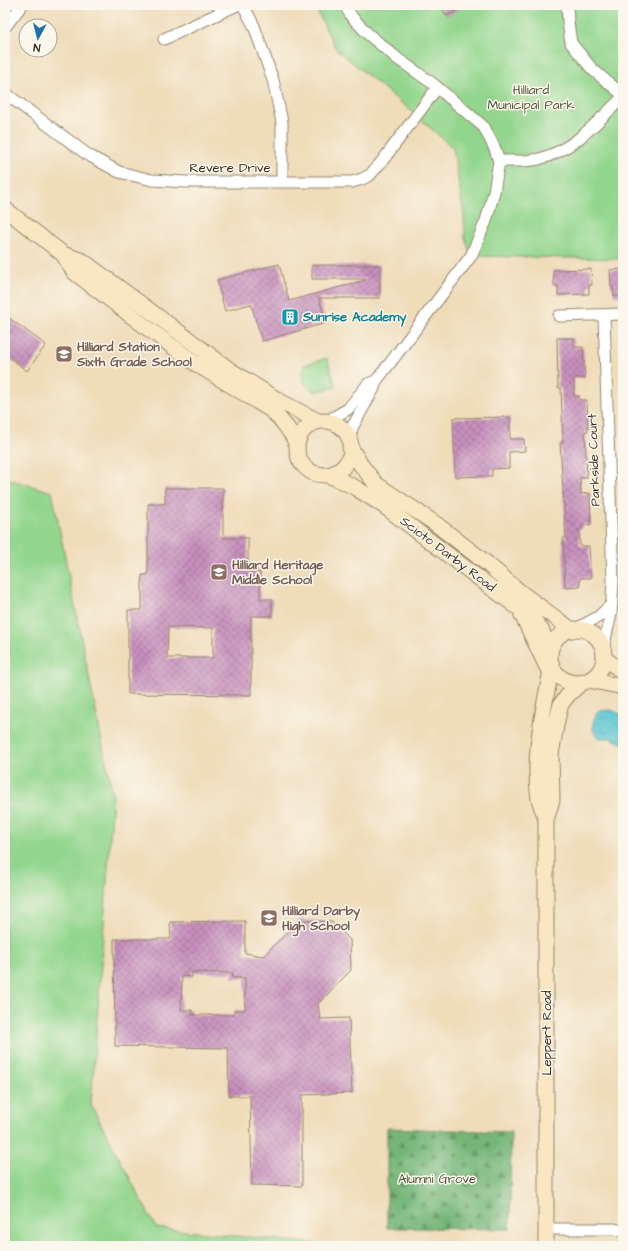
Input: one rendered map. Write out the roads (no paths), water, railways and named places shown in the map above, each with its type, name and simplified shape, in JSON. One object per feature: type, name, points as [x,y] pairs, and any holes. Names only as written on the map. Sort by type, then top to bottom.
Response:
[{"type":"main road","points":[[5,209],[63,254],[83,261],[230,370],[282,402],[323,421],[335,424],[342,429],[350,443],[348,461],[342,468],[327,475],[309,471],[302,465],[298,457],[297,445],[298,438],[303,431],[310,425],[323,421]]},
{"type":"main road","points":[[63,254],[74,272],[146,328],[195,363],[271,410],[282,420],[291,432],[297,445]]},
{"type":"main road","name":"Scioto Darby Road","points":[[350,443],[361,465],[376,484],[436,524],[485,562],[520,592],[574,630]]},
{"type":"main road","name":"Scioto Darby Road","points":[[327,475],[356,488],[384,506],[520,609],[530,614],[542,631],[551,664]]},
{"type":"main road","points":[[520,609],[522,618],[559,677],[567,681],[623,687]]},
{"type":"main road","points":[[551,664],[553,643],[559,636],[567,631],[585,630],[594,634],[600,641],[604,653],[623,672]]},
{"type":"main road","points":[[585,682],[598,673],[602,666],[604,653]]},
{"type":"main road","name":"Leppert Road","points":[[546,820],[539,800],[537,755],[551,664]]},
{"type":"main road","name":"Leppert Road","points":[[546,1246],[546,820],[552,800],[551,755],[556,720],[561,704],[568,694],[585,682]]},
{"type":"street","points":[[5,27],[22,5]]},
{"type":"street","points":[[164,39],[237,5]]},
{"type":"street","points":[[243,5],[254,26],[273,80],[282,122],[282,181]]},
{"type":"street","points":[[345,5],[351,16],[368,34],[484,127],[499,161],[494,192],[486,221],[471,256],[376,381],[374,388],[353,426],[350,443]]},
{"type":"street","points":[[499,161],[538,159],[565,149],[577,140],[623,96],[592,69],[571,42],[567,5]]},
{"type":"street","name":"Revere Drive","points":[[5,94],[88,155],[119,172],[152,180],[186,182],[364,182],[437,88]]},
{"type":"street","points":[[559,316],[604,316],[623,314]]},
{"type":"street","name":"Parkside Court","points":[[604,316],[612,604],[604,653]]},
{"type":"street","points":[[323,421],[348,408],[368,384],[376,381]]},
{"type":"street","points":[[574,630],[598,617],[612,604]]},
{"type":"street","points":[[546,1229],[615,1229],[623,1231]]},
{"type":"water","points":[[602,5],[623,5],[623,10],[602,10]]},
{"type":"water","points":[[611,710],[623,715],[623,744],[610,738],[598,738],[595,734],[593,721],[598,711]]},
{"type":"place","name":"Sunrise Academy","points":[[290,317]]},
{"type":"place","name":"Hilliard Station Sixth Grade School","points":[[64,354]]},
{"type":"place","name":"Hilliard Heritage Middle School","points":[[219,572]]},
{"type":"place","name":"Hilliard Darby High School","points":[[269,918]]},
{"type":"park label","name":"Hilliard Municipal Park","points":[[531,98]]},
{"type":"park label","name":"Alumni Grove","points":[[437,1179]]}]
